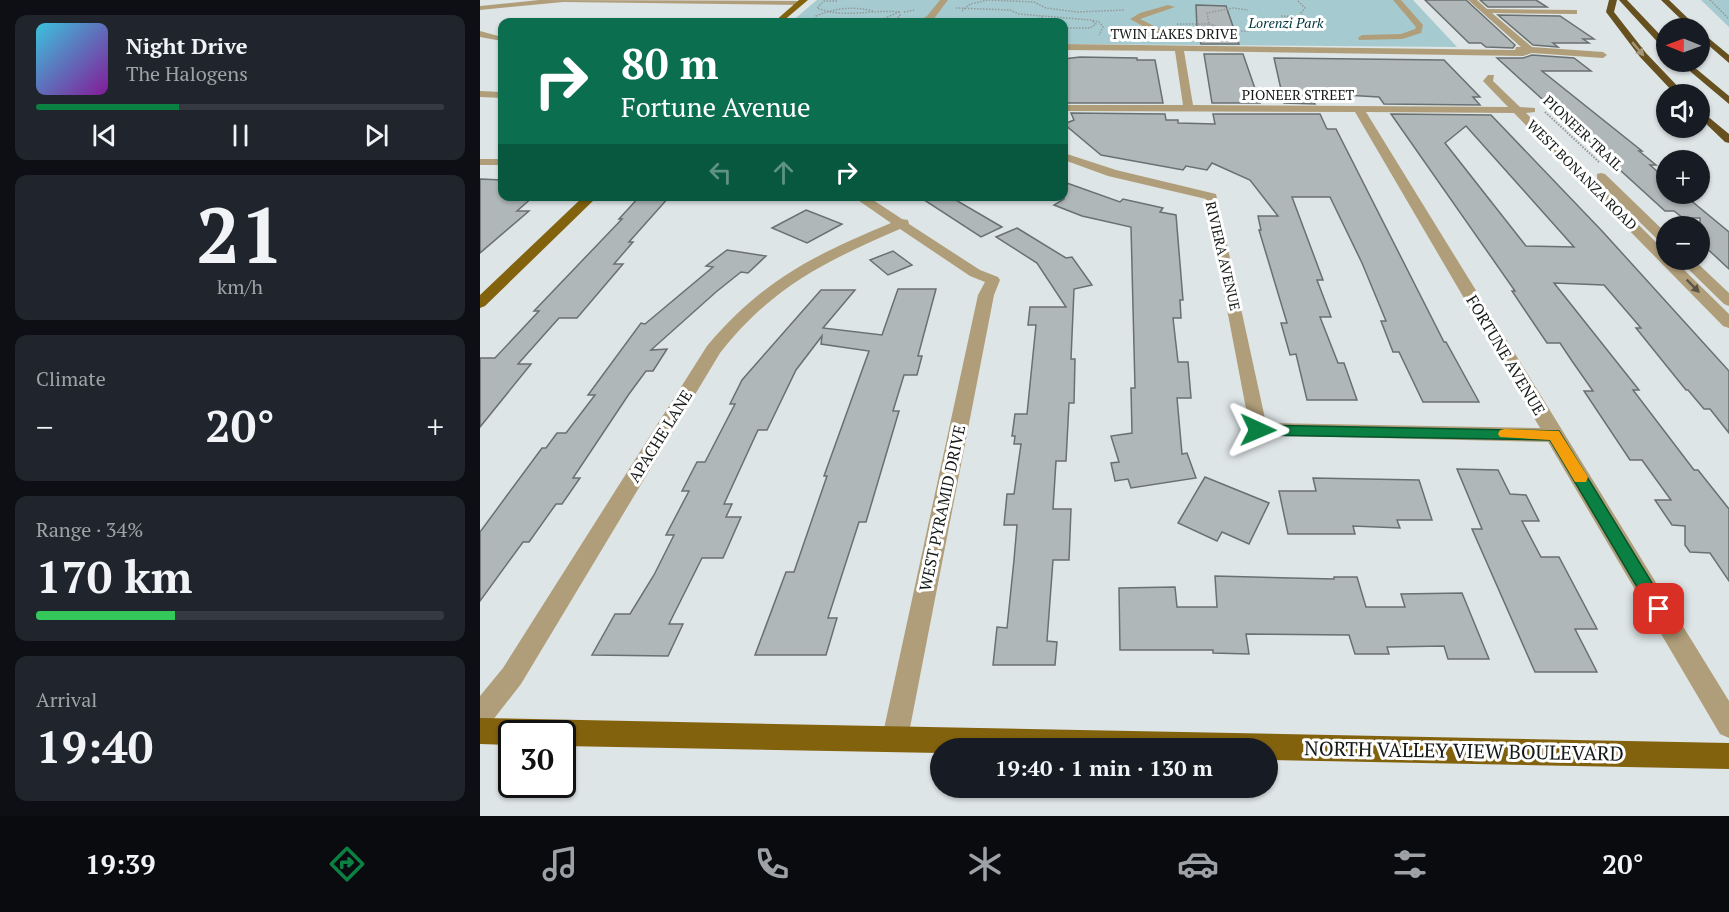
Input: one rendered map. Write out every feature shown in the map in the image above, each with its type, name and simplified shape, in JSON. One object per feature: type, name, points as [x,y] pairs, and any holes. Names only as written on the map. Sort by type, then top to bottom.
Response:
[{"type":"highway","points":[[1613,0],[1610,12],[1624,32],[1671,84]]},
{"type":"highway","points":[[1623,0],[1656,35]]},
{"type":"highway","points":[[1665,0],[1684,18]]},
{"type":"highway","points":[[1710,43],[1729,60]]},
{"type":"highway","points":[[1695,72],[1729,101]]},
{"type":"highway","points":[[1710,122],[1729,140]]},
{"type":"main road","points":[[783,18],[802,2]]},
{"type":"main road","points":[[480,303],[587,201]]},
{"type":"main road","name":"NORTH VALLEY VIEW BOULEVARD","points":[[480,731],[1729,756]]},
{"type":"street","points":[[480,8],[563,0],[802,2]]},
{"type":"street","points":[[1348,39],[1402,36],[1418,32],[1420,27],[1397,0]]},
{"type":"street","points":[[1472,0],[1530,51]]},
{"type":"street","points":[[927,18],[941,4]]},
{"type":"street","points":[[1171,7],[1161,12],[1140,15],[1134,19],[1181,43],[1188,107]]},
{"type":"street","points":[[1485,11],[1574,12]]},
{"type":"street","points":[[480,34],[498,38]]},
{"type":"street","points":[[1149,37],[1171,38]]},
{"type":"street","name":"TWIN LAKES DRIVE","points":[[1068,47],[1181,43],[1523,53],[1575,51],[1604,55]]},
{"type":"street","name":"WEST BONANZA ROAD","points":[[1463,50],[1484,70],[1502,81],[1537,110],[1656,230]]},
{"type":"street","name":"WEST BONANZA ROAD","points":[[1484,70],[1488,81],[1729,322]]},
{"type":"street","points":[[480,94],[498,95]]},
{"type":"street","name":"PIONEER STREET","points":[[1068,108],[1537,110]]},
{"type":"street","name":"FORTUNE AVENUE","points":[[1358,108],[1729,725]]},
{"type":"street","name":"RIVIERA AVENUE","points":[[1068,157],[1112,173],[1212,197],[1258,430],[1554,435]]},
{"type":"street","points":[[480,162],[498,162]]},
{"type":"street","points":[[1586,179],[1603,179]]},
{"type":"street","points":[[866,201],[903,224]]},
{"type":"street","name":"WEST PYRAMID DRIVE","points":[[895,738],[986,295],[993,280],[975,273],[903,224]]},
{"type":"street","name":"APACHE LANE","points":[[480,716],[512,676],[728,329],[765,293],[788,277],[825,256],[903,224]]},
{"type":"street","points":[[1696,270],[1729,301]]},
{"type":"path","points":[[837,0],[824,1],[817,7],[827,12],[849,16],[875,12]]},
{"type":"path","points":[[973,0],[1034,1],[1046,8],[1096,12],[1091,20]]},
{"type":"path","points":[[1297,0],[1304,9]]},
{"type":"path","points":[[1710,0],[1729,19]]},
{"type":"path","points":[[962,12],[970,4],[980,1]]},
{"type":"path","points":[[941,4],[965,8],[1010,10],[1020,14],[1064,18]]},
{"type":"path","points":[[816,18],[827,12],[855,8],[875,12],[912,14]]},
{"type":"path","points":[[1039,16],[1046,8]]},
{"type":"path","points":[[1209,24],[1207,13],[1220,12],[1229,8],[1248,10]]},
{"type":"path","points":[[1304,9],[1310,9]]},
{"type":"path","points":[[1268,29],[1307,30],[1301,13],[1304,9]]},
{"type":"path","points":[[886,18],[899,13]]},
{"type":"path","points":[[897,18],[900,16],[899,13]]},
{"type":"path","points":[[1281,16],[1303,17]]},
{"type":"path","points":[[1040,18],[1060,18]]},
{"type":"path","points":[[1068,18],[1100,22],[1103,27],[1099,35]]},
{"type":"path","points":[[1068,18],[1088,20],[1096,24],[1090,28],[1068,28]]},
{"type":"path","points":[[1173,24],[1209,24],[1233,31],[1249,31]]},
{"type":"path","name":"PIONEER TRAIL","points":[[1537,110],[1601,165]]},
{"type":"green space","name":"Lorenzi Park","points":[[817,0],[1413,0],[1457,47],[1068,44],[1068,18],[796,18]]},
{"type":"green space","points":[[1701,0],[1729,0],[1729,27]]},
{"type":"building","points":[[1425,0],[1466,0],[1515,45],[1513,48],[1486,47],[1481,43],[1469,43]]},
{"type":"building","points":[[1480,0],[1536,0],[1547,7],[1488,7]]},
{"type":"building","points":[[1196,5],[1226,6],[1239,44],[1201,44],[1197,29]]},
{"type":"building","points":[[1498,15],[1560,16],[1594,39],[1583,39],[1589,43],[1553,43],[1558,47],[1533,45]]},
{"type":"building","points":[[1204,54],[1243,54],[1260,103],[1212,103]]},
{"type":"building","points":[[1532,55],[1574,58],[1591,71],[1542,71],[1642,151],[1639,151],[1656,165],[1650,165],[1656,170],[1656,203],[1497,58],[1523,58]]},
{"type":"building","points":[[1068,58],[1155,60],[1163,103],[1068,103]]},
{"type":"building","points":[[1274,58],[1444,60],[1480,97],[1473,97],[1480,105],[1384,104],[1379,97],[1310,93],[1315,104],[1284,103]]},
{"type":"building","points":[[1071,113],[1165,114],[1166,120],[1178,120],[1178,123],[1215,124],[1213,114],[1320,114],[1327,129],[1336,129],[1444,342],[1479,402],[1423,402],[1399,352],[1393,352],[1381,321],[1386,321],[1362,263],[1330,197],[1292,197],[1323,280],[1317,280],[1331,317],[1320,317],[1338,363],[1344,363],[1357,400],[1307,400],[1296,354],[1290,355],[1281,323],[1287,323],[1259,230],[1261,230],[1258,216],[1278,216],[1250,180],[1212,163],[1207,170],[1186,166],[1183,170],[1101,155],[1068,127],[1068,122],[1074,120]]},
{"type":"building","points":[[1391,114],[1491,115],[1602,231],[1729,371],[1729,433],[1710,409],[1704,409],[1686,390],[1636,328],[1641,328],[1604,285],[1554,283],[1639,390],[1633,390],[1694,470],[1698,470],[1729,509],[1729,581],[1710,553],[1690,552],[1685,545],[1685,526],[1672,525],[1655,500],[1671,500],[1642,460],[1630,460],[1584,391],[1593,391],[1560,343],[1547,343],[1512,291],[1515,291]],"holes":[[[1466,126],[1574,247],[1526,246],[1445,143]]]},
{"type":"building","points":[[480,179],[498,180],[498,201],[528,201],[517,211],[529,211],[480,253]]},
{"type":"building","points":[[1068,183],[1120,202],[1123,199],[1163,208],[1160,212],[1176,215],[1183,300],[1180,300],[1181,318],[1173,318],[1178,362],[1188,362],[1191,398],[1177,398],[1182,454],[1187,453],[1196,478],[1131,488],[1128,479],[1115,481],[1111,463],[1119,462],[1111,436],[1132,433],[1131,388],[1135,388],[1131,227],[1082,216],[1054,205],[1061,201],[1068,201]]},
{"type":"building","points":[[635,201],[666,201],[629,242],[633,242],[614,264],[623,264],[577,318],[559,318],[518,364],[531,364],[480,427],[480,358],[495,358],[539,311],[534,311],[622,219],[619,219]]},
{"type":"building","points":[[926,201],[958,201],[1002,227],[981,237]]},
{"type":"building","points":[[1657,204],[1695,204],[1710,216],[1680,216],[1674,211],[1665,211]]},
{"type":"building","points":[[806,210],[842,224],[807,243],[772,228]]},
{"type":"building","points":[[1710,216],[1729,232],[1729,269],[1710,251]]},
{"type":"building","points":[[1017,228],[1066,258],[1072,257],[1092,285],[1074,289],[1071,359],[1075,359],[1074,403],[1069,403],[1066,461],[1056,461],[1053,509],[1071,509],[1069,560],[1053,560],[1047,641],[1057,642],[1055,665],[993,665],[997,627],[1007,628],[1017,525],[1004,525],[1007,494],[1014,494],[1021,444],[1014,444],[1015,436],[1012,436],[1015,414],[1027,414],[1036,325],[1028,325],[1030,307],[1066,307],[1037,263],[996,237]]},
{"type":"building","points":[[727,250],[766,256],[748,273],[741,272],[716,292],[651,350],[667,349],[653,371],[646,371],[629,394],[573,478],[580,478],[562,504],[556,504],[529,542],[523,542],[480,601],[480,532],[542,448],[546,448],[557,433],[566,433],[595,395],[588,395],[641,323],[645,324],[713,267],[706,266]]},
{"type":"building","points":[[893,251],[912,265],[888,275],[870,260]]},
{"type":"building","points":[[898,289],[936,289],[918,356],[922,356],[917,375],[904,375],[893,411],[899,411],[866,522],[859,522],[828,618],[837,618],[826,655],[755,655],[786,572],[794,572],[827,476],[824,476],[869,351],[821,344],[822,336],[796,370],[767,430],[758,430],[724,504],[732,504],[726,517],[741,517],[723,558],[702,558],[669,624],[683,624],[668,656],[592,655],[615,614],[630,614],[654,575],[674,535],[666,535],[689,491],[682,491],[697,462],[705,462],[735,404],[730,404],[742,380],[821,290],[855,290],[823,328],[882,335]]},
{"type":"building","points":[[1457,469],[1498,470],[1510,494],[1526,495],[1539,521],[1522,521],[1541,557],[1559,557],[1597,629],[1575,629],[1597,672],[1535,672],[1472,529],[1482,529]]},
{"type":"building","points":[[1205,477],[1269,503],[1249,544],[1222,532],[1217,541],[1178,523]]},
{"type":"building","points":[[1313,478],[1419,480],[1432,520],[1397,520],[1400,528],[1353,526],[1355,534],[1288,534],[1279,491],[1316,491]]},
{"type":"building","points":[[1215,576],[1334,579],[1334,577],[1357,577],[1366,607],[1405,607],[1401,594],[1462,593],[1489,659],[1448,659],[1444,646],[1387,647],[1389,654],[1355,654],[1349,635],[1246,634],[1249,654],[1213,653],[1213,650],[1120,650],[1119,588],[1175,587],[1177,607],[1217,607]]},
{"type":"slow traffic","points":[[1505,434],[1554,435],[1580,477]]},
{"type":"route","points":[[1258,430],[1554,435],[1659,609]]}]
